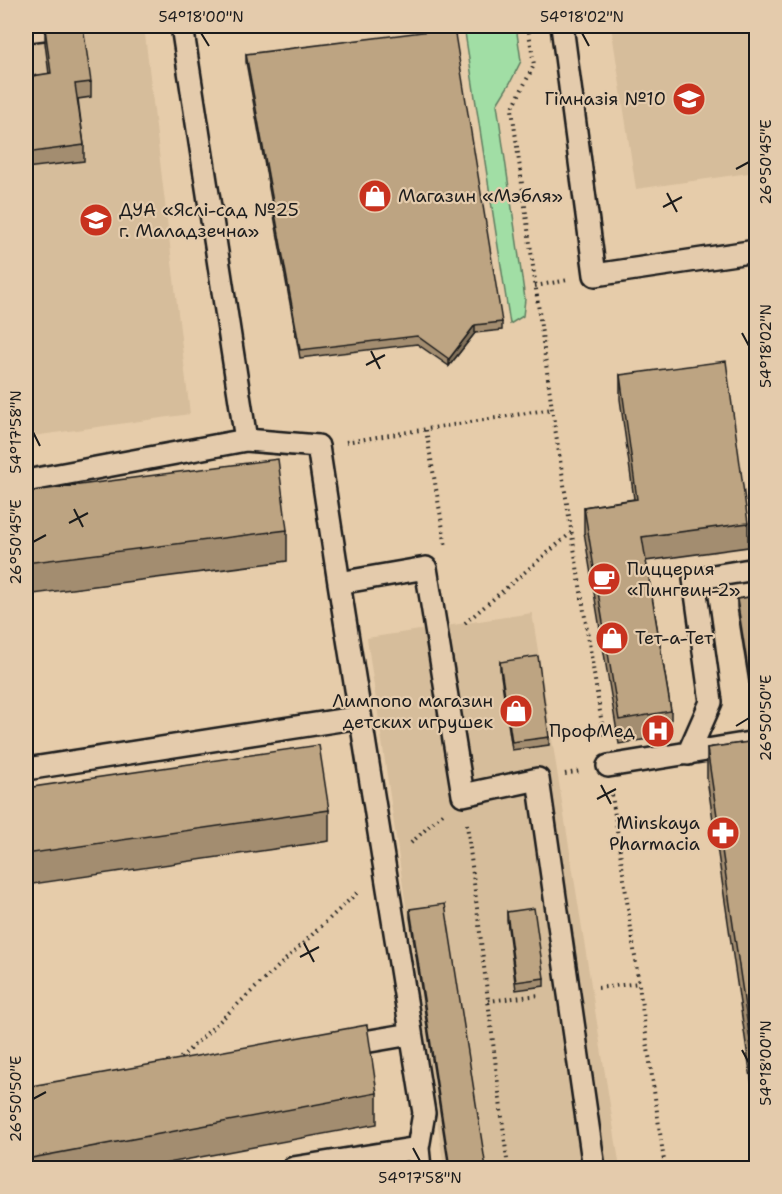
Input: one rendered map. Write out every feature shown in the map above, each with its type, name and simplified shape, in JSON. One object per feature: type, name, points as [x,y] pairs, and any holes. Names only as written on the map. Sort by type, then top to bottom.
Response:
[{"type":"lane","points":[[26,31],[67,26]]},
{"type":"lane","points":[[182,26],[246,440]]},
{"type":"lane","points":[[562,26],[595,275],[756,251]]},
{"type":"lane","points":[[26,481],[246,440],[318,446],[424,1113],[419,1158],[293,1168]]},
{"type":"lane","points":[[339,582],[426,568],[463,795],[538,779],[594,1168]]},
{"type":"lane","points":[[688,754],[711,702],[694,579],[756,569]]},
{"type":"lane","points":[[26,769],[360,717]]},
{"type":"lane","points":[[609,766],[756,742]]},
{"type":"lane","points":[[318,1049],[411,1034]]},
{"type":"path","points":[[528,26],[534,65],[512,109],[552,409],[609,766],[665,1168]]},
{"type":"path","points":[[318,446],[552,409]]},
{"type":"path","points":[[460,628],[572,532]]},
{"type":"path","points":[[538,779],[609,766]]},
{"type":"path","points":[[411,843],[463,795]]},
{"type":"path","points":[[463,795],[508,1168]]},
{"type":"path","points":[[173,1064],[360,889]]},
{"type":"shaded area","name":"ДУА «Яслі-сад №25 г. Маладзечна»","points":[[26,26],[144,26],[190,414],[26,437]]},
{"type":"shaded area","name":"Гімназія №10","points":[[611,26],[756,26],[756,172],[636,189]]},
{"type":"shaded area","points":[[532,613],[620,1168],[444,1168],[367,638]]},
{"type":"green space","points":[[464,26],[516,26],[521,61],[497,104],[525,299],[523,316],[510,324]]},
{"type":"building","points":[[83,26],[91,82],[75,84],[84,145],[26,153],[26,77],[51,73],[45,28]]},
{"type":"building","name":"Магазин «Мэбля»","points":[[454,28],[502,322],[475,325],[449,359],[417,336],[300,350],[246,54]]},
{"type":"building","points":[[726,361],[748,523],[642,537],[671,711],[619,720],[584,507],[637,499],[620,375]]},
{"type":"building","points":[[278,459],[287,530],[26,563],[26,492]]},
{"type":"building","points":[[756,596],[756,674],[749,675],[737,599]]},
{"type":"building","points":[[538,656],[549,737],[512,742],[500,662]]},
{"type":"building","points":[[756,741],[756,1081],[707,748]]},
{"type":"building","points":[[319,745],[329,810],[26,854],[26,788]]},
{"type":"building","points":[[445,904],[486,1168],[450,1168],[410,909]]},
{"type":"building","points":[[534,908],[544,978],[516,982],[507,912]]},
{"type":"building","points":[[367,1025],[377,1093],[26,1159],[26,1087]]},
{"type":"place","name":"Гімназія №10","points":[[689,99]]},
{"type":"place","name":"Магазин «Мэбля»","points":[[375,196]]},
{"type":"place","name":"ДУА «Яслі-сад №25 г. Маладзечна»","points":[[96,220]]},
{"type":"place","name":"Пиццерия «Пингвин-2»","points":[[604,579]]},
{"type":"place","name":"Тет-а-Тет","points":[[612,638]]},
{"type":"place","name":"Лимпопо магазин детских игрушек","points":[[516,711]]},
{"type":"place","name":"ПрофМед","points":[[658,731]]},
{"type":"place","name":"Minskaya Pharmacia","points":[[723,833]]}]
